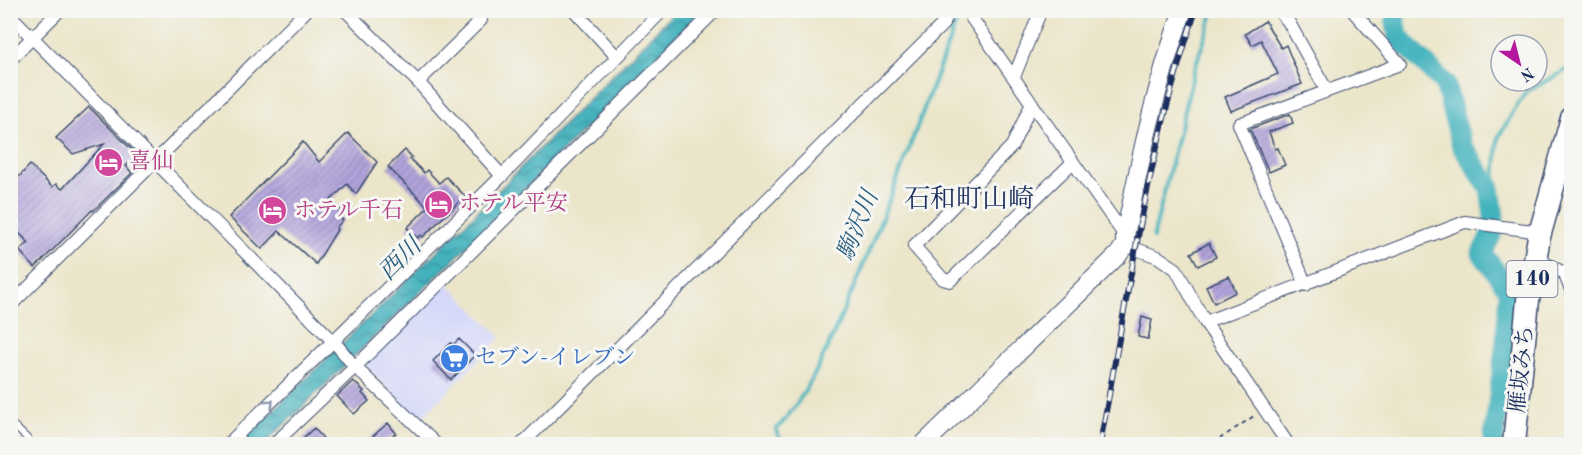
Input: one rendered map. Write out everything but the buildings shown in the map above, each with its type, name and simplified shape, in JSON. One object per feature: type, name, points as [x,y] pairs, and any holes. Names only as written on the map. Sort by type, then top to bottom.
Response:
[{"type":"highway","name":"雁坂みち","points":[[1514,444],[1528,300],[1535,258],[1572,118]]},
{"type":"main road","points":[[924,444],[1118,255],[1125,241],[1151,110],[1183,10]]},
{"type":"street","points":[[10,60],[60,10]]},
{"type":"street","points":[[10,306],[307,10]]},
{"type":"street","points":[[345,10],[418,82],[502,176]]},
{"type":"street","points":[[574,10],[617,57]]},
{"type":"street","points":[[228,444],[334,343],[502,176],[663,10]]},
{"type":"street","points":[[274,444],[717,10]]},
{"type":"street","points":[[522,444],[943,24],[950,10]]},
{"type":"street","points":[[1014,77],[1041,10]]},
{"type":"street","points":[[1278,10],[1288,21],[1327,91]]},
{"type":"street","points":[[1306,285],[1239,124],[1400,64],[1352,10]]},
{"type":"street","points":[[967,12],[1073,162],[1125,241],[1158,257],[1176,269],[1205,322],[1288,444]]},
{"type":"street","points":[[10,15],[157,162],[353,365],[436,444]]},
{"type":"street","points":[[418,82],[481,20]]},
{"type":"street","points":[[1032,103],[1012,146],[914,246],[943,279],[950,281],[1073,162]]},
{"type":"street","points":[[1205,322],[1465,222],[1541,232]]},
{"type":"street","points":[[1535,258],[1564,273],[1572,292]]},
{"type":"lane","points":[[1568,10],[1572,16]]},
{"type":"lane","points":[[10,422],[33,444]]},
{"type":"path","points":[[1212,444],[1264,408]]},
{"type":"shaded area","points":[[446,282],[501,337],[419,421],[366,366],[366,360]]},
{"type":"water","points":[[676,11],[701,11],[484,230],[264,444],[239,444],[472,217]]},
{"type":"waterway","name":"駒沢川","points":[[782,444],[776,430],[800,399],[820,364],[836,328],[881,222],[961,10]]},
{"type":"waterway","points":[[1153,238],[1194,70],[1214,10]]},
{"type":"waterway","points":[[1394,10],[1398,37],[1445,84],[1462,146],[1490,188],[1494,217],[1491,235],[1482,253],[1509,290],[1506,341],[1493,444]]},
{"type":"waterway","points":[[1495,182],[1498,138],[1526,92],[1570,68]]},
{"type":"railway","points":[[1100,444],[1152,170],[1179,62],[1196,10]]},
{"type":"place","name":"喜仙","points":[[108,162]]},
{"type":"place","name":"ホテル平安","points":[[438,204]]},
{"type":"place","name":"ホテル千石","points":[[273,211]]},
{"type":"place","name":"セブン-イレブン","points":[[454,358]]},
{"type":"district","name":"石和町山崎","points":[[969,200]]},
{"type":"water label","name":"西川","points":[[401,260]]}]
